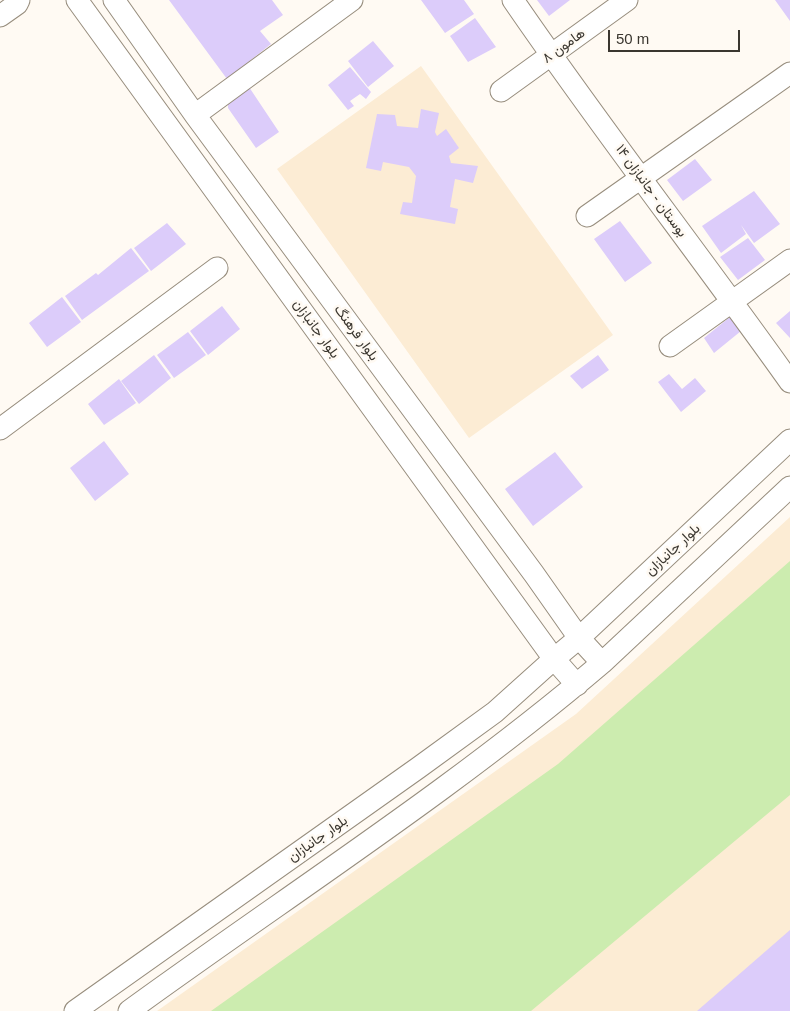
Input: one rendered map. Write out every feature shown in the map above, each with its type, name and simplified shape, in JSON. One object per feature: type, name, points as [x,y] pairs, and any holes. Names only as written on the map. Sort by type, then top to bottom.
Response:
[{"type":"street","points":[[0,16],[17,4],[19,0]]},
{"type":"street","name":"بلوار جانبازان","points":[[77,0],[554,658],[577,685]]},
{"type":"street","name":"بلوار فرهنگ","points":[[114,0],[195,114],[534,574],[579,638],[602,663]]},
{"type":"street","points":[[195,114],[352,0]]},
{"type":"street","name":"بوستان - جانبازان ۱۴","points":[[513,0],[551,56],[790,382]]},
{"type":"street","name":"هامون ۸","points":[[501,91],[627,0]]},
{"type":"street","points":[[586,216],[790,74]]},
{"type":"street","points":[[670,346],[790,260]]},
{"type":"street","points":[[0,429],[217,268]]},
{"type":"street","name":"بلوار جانبازان","points":[[76,1011],[495,712],[554,658],[579,638],[790,440]]},
{"type":"street","points":[[129,1011],[457,779],[577,685],[790,487]]},
{"type":"street","points":[[508,593],[515,596],[528,594],[533,588],[534,574]]},
{"type":"street","points":[[206,918],[225,944]]},
{"type":"shaded area","points":[[421,66],[613,335],[469,438],[277,169]]},
{"type":"shaded area","points":[[790,517],[790,1011],[157,1011],[576,714]]},
{"type":"green space","points":[[790,561],[790,795],[531,1011],[211,1011],[558,764]]},
{"type":"building","points":[[169,0],[272,0],[283,15],[260,31],[271,44],[227,79]]},
{"type":"building","points":[[421,0],[464,0],[474,14],[445,33]]},
{"type":"building","points":[[537,0],[570,0],[549,16]]},
{"type":"building","points":[[775,0],[790,0],[790,21]]},
{"type":"building","points":[[475,18],[496,47],[468,62],[450,36]]},
{"type":"building","points":[[373,41],[394,66],[368,87],[348,61]]},
{"type":"building","points":[[350,67],[371,92],[366,99],[360,94],[350,101],[354,106],[348,110],[328,85]]},
{"type":"building","points":[[247,84],[279,132],[256,148],[228,108],[228,100]]},
{"type":"building","points":[[421,109],[439,113],[435,132],[437,136],[446,129],[459,148],[449,156],[451,163],[478,166],[473,183],[455,179],[450,207],[458,209],[455,224],[400,214],[403,202],[412,203],[416,176],[409,167],[383,162],[381,171],[366,168],[377,114],[395,115],[397,126],[418,128]]},
{"type":"building","points":[[695,159],[712,180],[683,201],[667,180]]},
{"type":"building","points":[[754,191],[780,224],[754,243],[741,225],[746,234],[721,253],[702,226]]},
{"type":"building","points":[[620,221],[652,263],[625,282],[594,239]]},
{"type":"building","points":[[167,223],[186,244],[151,271],[134,248]]},
{"type":"building","points":[[748,238],[765,260],[738,280],[720,257]]},
{"type":"building","points":[[131,248],[149,271],[82,320],[65,296],[96,273],[98,275]]},
{"type":"building","points":[[62,297],[81,322],[47,347],[29,323]]},
{"type":"building","points":[[222,306],[240,329],[208,355],[190,331]]},
{"type":"building","points":[[790,311],[790,338],[776,323]]},
{"type":"building","points":[[730,317],[741,331],[714,353],[704,338]]},
{"type":"building","points":[[188,332],[206,355],[174,378],[157,355]]},
{"type":"building","points":[[154,355],[171,378],[139,404],[121,381]]},
{"type":"building","points":[[598,355],[609,370],[582,389],[570,376]]},
{"type":"building","points":[[669,374],[682,389],[695,378],[706,391],[681,412],[658,382]]},
{"type":"building","points":[[119,379],[136,403],[104,425],[88,404]]},
{"type":"building","points":[[104,441],[129,474],[95,501],[70,468]]},
{"type":"building","points":[[555,452],[583,487],[533,526],[505,489]]},
{"type":"building","points":[[790,930],[790,1011],[697,1011]]}]
